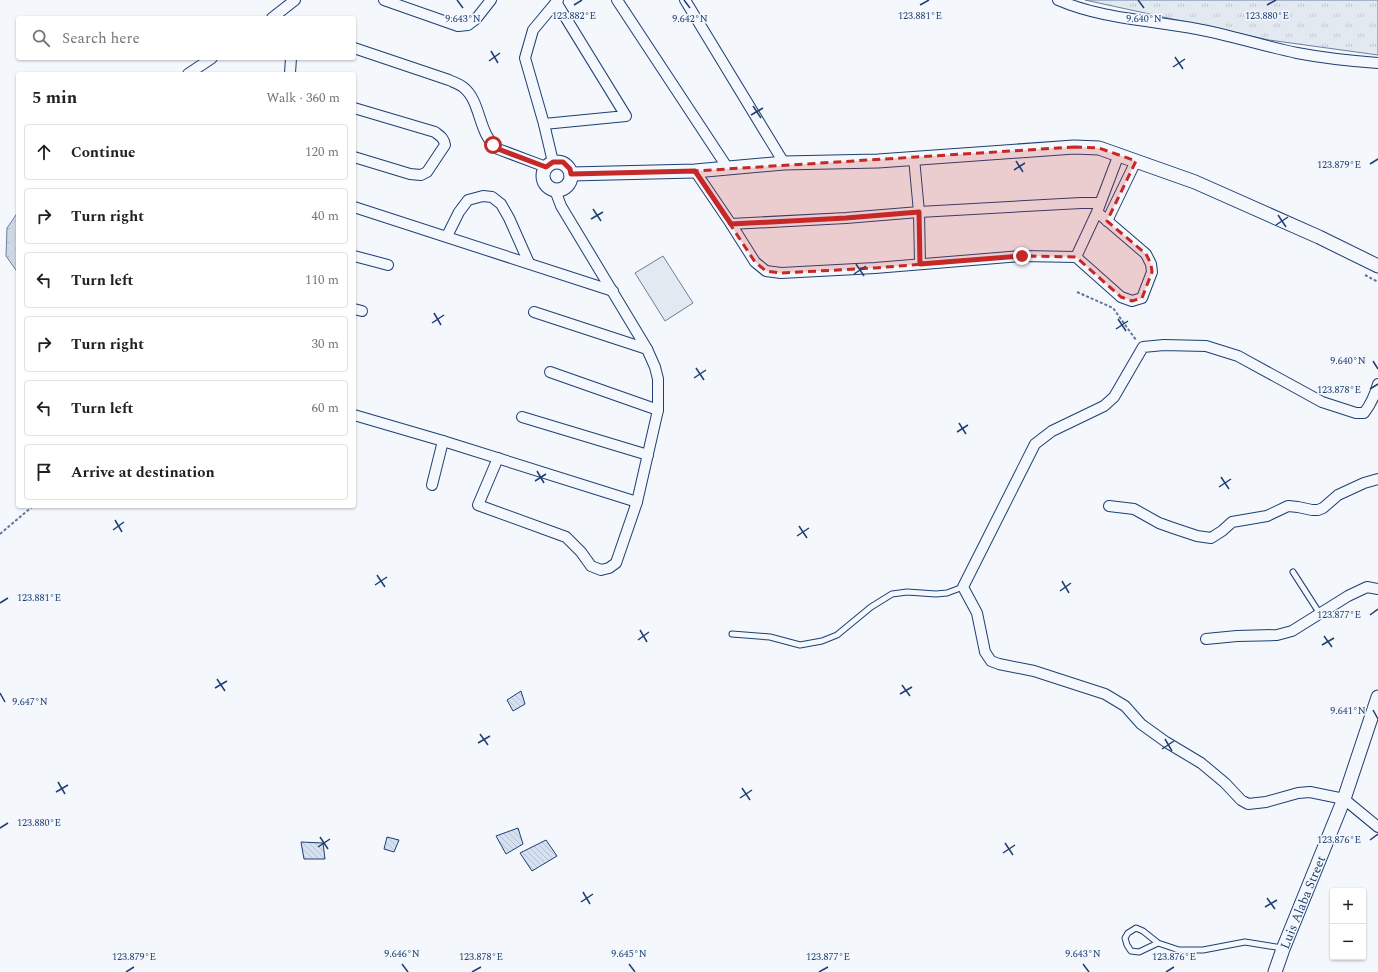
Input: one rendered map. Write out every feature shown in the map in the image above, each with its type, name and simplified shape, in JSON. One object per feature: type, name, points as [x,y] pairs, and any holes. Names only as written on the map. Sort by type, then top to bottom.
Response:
[{"type":"street","points":[[276,16],[294,0]]},
{"type":"street","points":[[384,0],[458,26],[468,25],[476,19],[491,0]]},
{"type":"street","points":[[618,0],[728,167]]},
{"type":"street","points":[[686,0],[784,163]]},
{"type":"street","points":[[1058,0],[1071,6],[1120,18],[1197,29],[1298,53],[1354,62],[1378,63]]},
{"type":"street","points":[[356,49],[462,86],[471,96],[487,138],[498,149],[549,164],[563,162],[570,169],[571,174],[569,183],[561,190],[550,188],[543,180],[543,171],[549,164],[544,124],[525,58],[533,30],[557,1],[626,116],[544,124]]},
{"type":"street","points":[[191,72],[209,60]]},
{"type":"street","points":[[289,72],[291,60]]},
{"type":"street","points":[[356,109],[435,132],[441,136],[445,145],[427,172],[420,175],[410,174],[356,158]]},
{"type":"street","points":[[571,174],[695,171],[784,163],[878,161],[1074,147],[1099,148],[1194,182],[1319,237],[1378,266]]},
{"type":"street","points":[[1076,257],[1099,207],[1119,154]]},
{"type":"street","points":[[914,158],[919,212],[920,264]]},
{"type":"street","points":[[1107,221],[1136,161]]},
{"type":"street","points":[[695,171],[755,262],[766,271],[781,273],[1022,256],[1076,257],[1121,297],[1132,301],[1142,298],[1152,272],[1151,264],[1146,254],[1107,221],[1099,207],[1080,203],[731,224]]},
{"type":"street","points":[[498,458],[478,505],[566,538],[581,552],[591,566],[601,570],[609,568],[616,563],[637,502],[648,456],[658,410],[658,379],[655,367],[647,349],[561,206],[555,190]]},
{"type":"street","points":[[447,236],[459,212],[468,200],[483,196],[492,197],[501,204],[509,218],[529,263]]},
{"type":"street","points":[[356,208],[613,291]]},
{"type":"street","points":[[356,257],[388,265]]},
{"type":"street","points":[[534,312],[647,349]]},
{"type":"street","points":[[1378,384],[1370,406],[1364,413],[1356,413],[1322,402],[1238,356],[1206,346],[1164,345],[1143,347],[1114,397],[1104,406],[1052,431],[1035,444],[963,587],[977,613],[985,652],[991,661],[1034,671],[1105,694],[1125,706],[1141,724],[1201,763],[1225,783],[1241,800],[1248,804],[1266,802],[1298,793],[1310,792],[1344,799],[1378,827]]},
{"type":"street","points":[[550,372],[658,410]]},
{"type":"street","points":[[356,416],[443,441],[637,502]]},
{"type":"street","points":[[522,417],[648,456]]},
{"type":"street","points":[[432,485],[443,441]]},
{"type":"street","points":[[1109,506],[1134,509],[1159,523],[1197,536],[1211,538],[1232,522],[1266,516],[1288,506],[1312,510],[1323,508],[1338,495],[1364,483],[1378,479]]},
{"type":"street","points":[[1206,640],[1238,636],[1277,635],[1292,631],[1348,596],[1366,587],[1378,589]]},
{"type":"street","name":"Luis Alaba Street","points":[[1276,972],[1283,949],[1344,799],[1378,697]]},
{"type":"lane","points":[[1293,572],[1320,614]]},
{"type":"lane","points":[[732,634],[770,637],[800,645],[822,641],[837,635],[871,607],[892,594],[907,592],[936,594],[947,593],[963,587]]},
{"type":"lane","points":[[1158,943],[1139,952],[1131,951],[1125,938],[1128,932],[1136,928],[1158,943],[1180,950],[1203,950],[1245,942],[1283,949]]},
{"type":"path","points":[[1077,292],[1113,308],[1130,333],[1143,347]]},
{"type":"path","points":[[0,534],[31,508]]},
{"type":"highlighted area","points":[[1074,147],[1099,148],[1136,161],[1107,221],[1146,254],[1151,264],[1152,272],[1142,298],[1132,301],[1121,297],[1076,257],[1022,256],[875,268],[781,273],[766,271],[755,262],[695,171]]},
{"type":"green space","points":[[1085,0],[1378,0],[1378,55],[1269,40]]},
{"type":"green space","points":[[663,256],[693,303],[665,321],[635,273]]},
{"type":"water","points":[[16,215],[16,270],[6,256],[7,228]]},
{"type":"building","points":[[521,691],[525,704],[513,711],[507,700]]},
{"type":"building","points":[[518,828],[523,844],[506,854],[496,836]]},
{"type":"building","points":[[387,837],[399,840],[394,852],[384,849]]},
{"type":"building","points":[[546,840],[557,856],[532,871],[520,853]]},
{"type":"building","points":[[301,842],[323,843],[325,859],[304,859]]},
{"type":"route","points":[[493,145],[498,149],[546,167],[553,162],[563,162],[570,169],[571,174],[695,171],[731,224],[846,218],[919,212],[920,264],[1022,256]]}]
